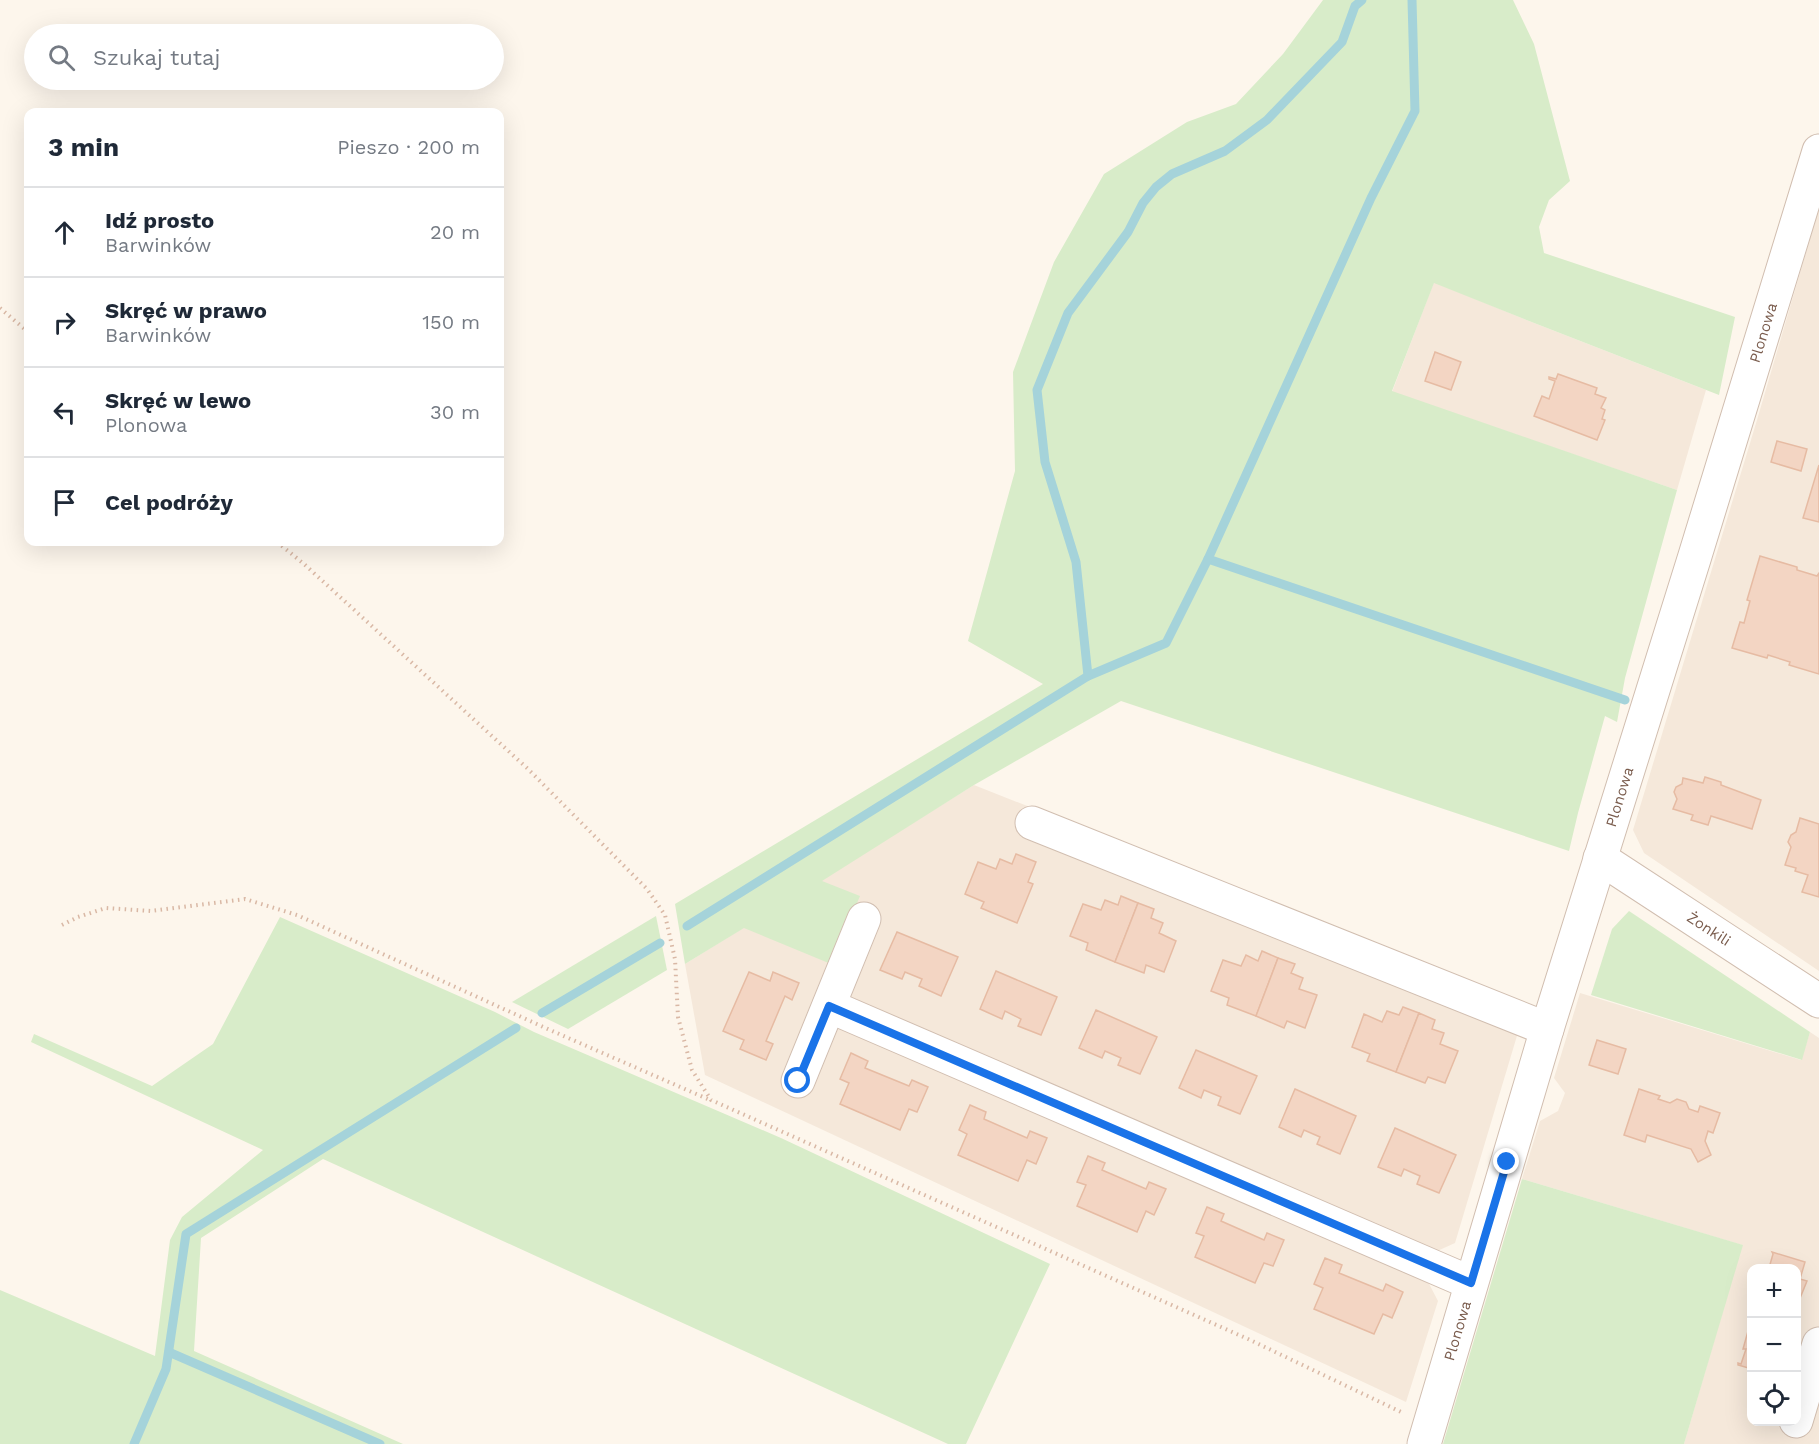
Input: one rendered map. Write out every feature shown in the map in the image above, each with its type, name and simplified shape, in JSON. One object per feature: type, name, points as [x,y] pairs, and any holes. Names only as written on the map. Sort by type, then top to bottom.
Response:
[{"type":"street","name":"Plonowa","points":[[1424,1444],[1547,1029],[1701,538],[1819,151]]},
{"type":"street","points":[[1032,824],[1547,1029]]},
{"type":"street","name":"Żonkili","points":[[1600,858],[1819,1001]]},
{"type":"street","points":[[798,1081],[864,920]]},
{"type":"street","points":[[829,1006],[1471,1283]]},
{"type":"street","points":[[1801,1404],[1819,1344]]},
{"type":"street","points":[[1790,1444],[1795,1426]]},
{"type":"path","points":[[0,308],[24,329]]},
{"type":"path","points":[[62,925],[106,908],[152,911],[245,899],[297,915],[711,1100]]},
{"type":"shaded area","points":[[1819,208],[1819,971],[1644,853],[1633,830]]},
{"type":"shaded area","points":[[1434,282],[1706,390],[1677,490],[1392,392]]},
{"type":"shaded area","points":[[974,785],[1528,1004],[1455,1243],[1435,1252],[1426,1278],[1438,1301],[1406,1402],[705,1075],[685,964]]},
{"type":"shaded area","points":[[1580,993],[1801,1060],[1810,1032],[1819,1038],[1819,1444],[1684,1444],[1742,1245],[1522,1179],[1540,1121],[1558,1111],[1565,1093],[1554,1078]]},
{"type":"green space","points":[[1323,0],[1513,0],[1534,44],[1570,181],[1549,200],[1539,227],[1544,253],[1735,317],[1719,395],[1434,283],[1392,391],[1677,490],[1625,678],[1617,722],[1605,716],[1569,851],[1121,701],[974,785],[822,881],[860,896],[831,964],[744,928],[685,964],[675,904],[1043,684],[968,641],[1015,471],[1013,372],[1054,262],[1104,174],[1187,122],[1236,104],[1283,54]]},
{"type":"green space","points":[[1629,911],[1810,1032],[1802,1060],[1591,995],[1612,929]]},
{"type":"green space","points":[[656,916],[667,970],[568,1029],[512,1002]]},
{"type":"green space","points":[[280,917],[495,1012],[534,1032],[781,1138],[1050,1264],[966,1444],[948,1444],[323,1159],[201,1238],[194,1351],[403,1444],[0,1444],[0,1290],[155,1356],[170,1240],[182,1217],[263,1150],[31,1042],[34,1034],[152,1086],[213,1044]]},
{"type":"green space","points":[[1522,1179],[1743,1245],[1684,1444],[1443,1444]]},
{"type":"building","points":[[1435,352],[1461,362],[1451,390],[1425,381]]},
{"type":"building","points":[[1558,374],[1597,388],[1595,394],[1606,398],[1601,408],[1605,410],[1602,419],[1605,420],[1597,440],[1534,416],[1542,396],[1549,399],[1555,381],[1549,377],[1556,379]]},
{"type":"building","points":[[1777,441],[1807,449],[1801,471],[1771,462]]},
{"type":"building","points":[[1819,465],[1819,522],[1803,518]]},
{"type":"building","points":[[1760,556],[1797,567],[1797,570],[1817,576],[1819,573],[1819,674],[1789,665],[1790,662],[1768,655],[1767,658],[1732,648],[1740,622],[1744,623],[1750,601],[1747,600]]},
{"type":"building","points":[[1705,777],[1761,800],[1752,829],[1711,816],[1708,825],[1691,820],[1693,815],[1673,809],[1677,799],[1674,792],[1676,787],[1682,784],[1683,778],[1703,783]]},
{"type":"building","points":[[1800,818],[1819,824],[1819,897],[1802,892],[1808,875],[1785,865],[1791,847],[1788,842],[1791,835],[1796,832]]},
{"type":"building","points":[[1016,854],[1036,862],[1028,882],[1033,884],[1017,923],[981,908],[984,902],[965,894],[978,862],[996,869],[1000,859],[1012,864]]},
{"type":"building","points":[[1121,896],[1138,903],[1115,962],[1086,950],[1088,943],[1070,936],[1083,904],[1101,910],[1105,900],[1118,905]]},
{"type":"building","points":[[1138,903],[1154,909],[1151,918],[1163,923],[1159,933],[1176,941],[1164,972],[1146,965],[1144,973],[1115,962]]},
{"type":"building","points":[[897,932],[958,957],[941,996],[919,986],[922,979],[905,972],[902,979],[880,970]]},
{"type":"building","points":[[1262,951],[1278,958],[1256,1016],[1227,1005],[1229,998],[1211,991],[1223,960],[1241,966],[1246,955],[1258,961]]},
{"type":"building","points":[[1278,958],[1295,964],[1291,973],[1303,978],[1299,989],[1317,995],[1305,1028],[1287,1021],[1284,1028],[1256,1016]]},
{"type":"building","points":[[996,971],[1057,997],[1041,1035],[1018,1026],[1021,1019],[1005,1011],[1002,1019],[980,1009]]},
{"type":"building","points":[[749,972],[770,981],[773,972],[799,983],[792,1000],[785,996],[766,1041],[773,1044],[766,1060],[740,1049],[744,1040],[723,1031]]},
{"type":"building","points":[[1403,1007],[1419,1013],[1396,1072],[1367,1061],[1370,1054],[1352,1047],[1364,1014],[1382,1022],[1387,1011],[1399,1015]]},
{"type":"building","points":[[1096,1010],[1157,1037],[1140,1074],[1118,1065],[1121,1058],[1105,1051],[1102,1058],[1079,1048]]},
{"type":"building","points":[[1419,1013],[1435,1020],[1432,1029],[1444,1033],[1440,1044],[1458,1051],[1445,1083],[1428,1077],[1425,1083],[1396,1072]]},
{"type":"building","points":[[1597,1040],[1626,1049],[1618,1074],[1589,1065]]},
{"type":"building","points":[[1196,1050],[1257,1076],[1240,1114],[1218,1105],[1221,1097],[1204,1090],[1201,1098],[1179,1088]]},
{"type":"building","points":[[851,1053],[868,1061],[865,1068],[909,1086],[912,1080],[928,1087],[917,1112],[909,1109],[900,1130],[840,1104],[849,1083],[840,1079]]},
{"type":"building","points":[[1295,1089],[1356,1116],[1340,1154],[1317,1144],[1320,1137],[1304,1130],[1301,1137],[1279,1127]]},
{"type":"building","points":[[1639,1089],[1660,1096],[1658,1099],[1670,1103],[1677,1099],[1686,1102],[1689,1109],[1698,1112],[1700,1106],[1720,1113],[1713,1133],[1708,1131],[1705,1141],[1711,1155],[1698,1162],[1691,1149],[1647,1135],[1645,1142],[1624,1135]]},
{"type":"building","points":[[970,1105],[986,1112],[984,1119],[1027,1138],[1030,1131],[1047,1138],[1036,1164],[1027,1160],[1018,1181],[958,1155],[967,1134],[959,1130]]},
{"type":"building","points":[[1395,1128],[1456,1155],[1439,1193],[1417,1184],[1420,1176],[1404,1169],[1401,1176],[1378,1167]]},
{"type":"building","points":[[1088,1156],[1105,1163],[1102,1170],[1146,1189],[1149,1182],[1166,1189],[1154,1215],[1146,1211],[1137,1232],[1077,1206],[1086,1185],[1077,1182]]},
{"type":"building","points":[[1207,1207],[1224,1214],[1221,1221],[1264,1240],[1267,1233],[1284,1240],[1273,1266],[1264,1263],[1255,1283],[1195,1257],[1204,1236],[1196,1233]]},
{"type":"building","points":[[1772,1252],[1805,1262],[1801,1276],[1801,1264],[1770,1264]]},
{"type":"building","points":[[1325,1258],[1342,1265],[1339,1273],[1383,1291],[1386,1284],[1403,1292],[1392,1318],[1383,1314],[1374,1334],[1314,1309],[1323,1288],[1314,1284]]},
{"type":"building","points":[[1801,1279],[1807,1281],[1801,1296]]},
{"type":"building","points":[[1747,1335],[1747,1368],[1738,1365],[1738,1363],[1741,1364],[1746,1349],[1743,1349]]},
{"type":"waterway","points":[[1088,676],[1076,562],[1045,462],[1037,390],[1068,313],[1128,232],[1143,203],[1156,187],[1172,174],[1225,151],[1267,120],[1342,42],[1355,6],[1362,0]]},
{"type":"waterway","points":[[687,926],[1088,676],[1166,643],[1208,559],[1371,198],[1415,111],[1412,0]]},
{"type":"waterway","points":[[1208,559],[1625,700]]},
{"type":"waterway","points":[[542,1013],[660,943]]},
{"type":"waterway","points":[[134,1444],[166,1369],[186,1234],[516,1028]]},
{"type":"waterway","points":[[169,1352],[380,1444]]},
{"type":"route","points":[[798,1081],[829,1006],[1471,1283],[1507,1162]]}]
